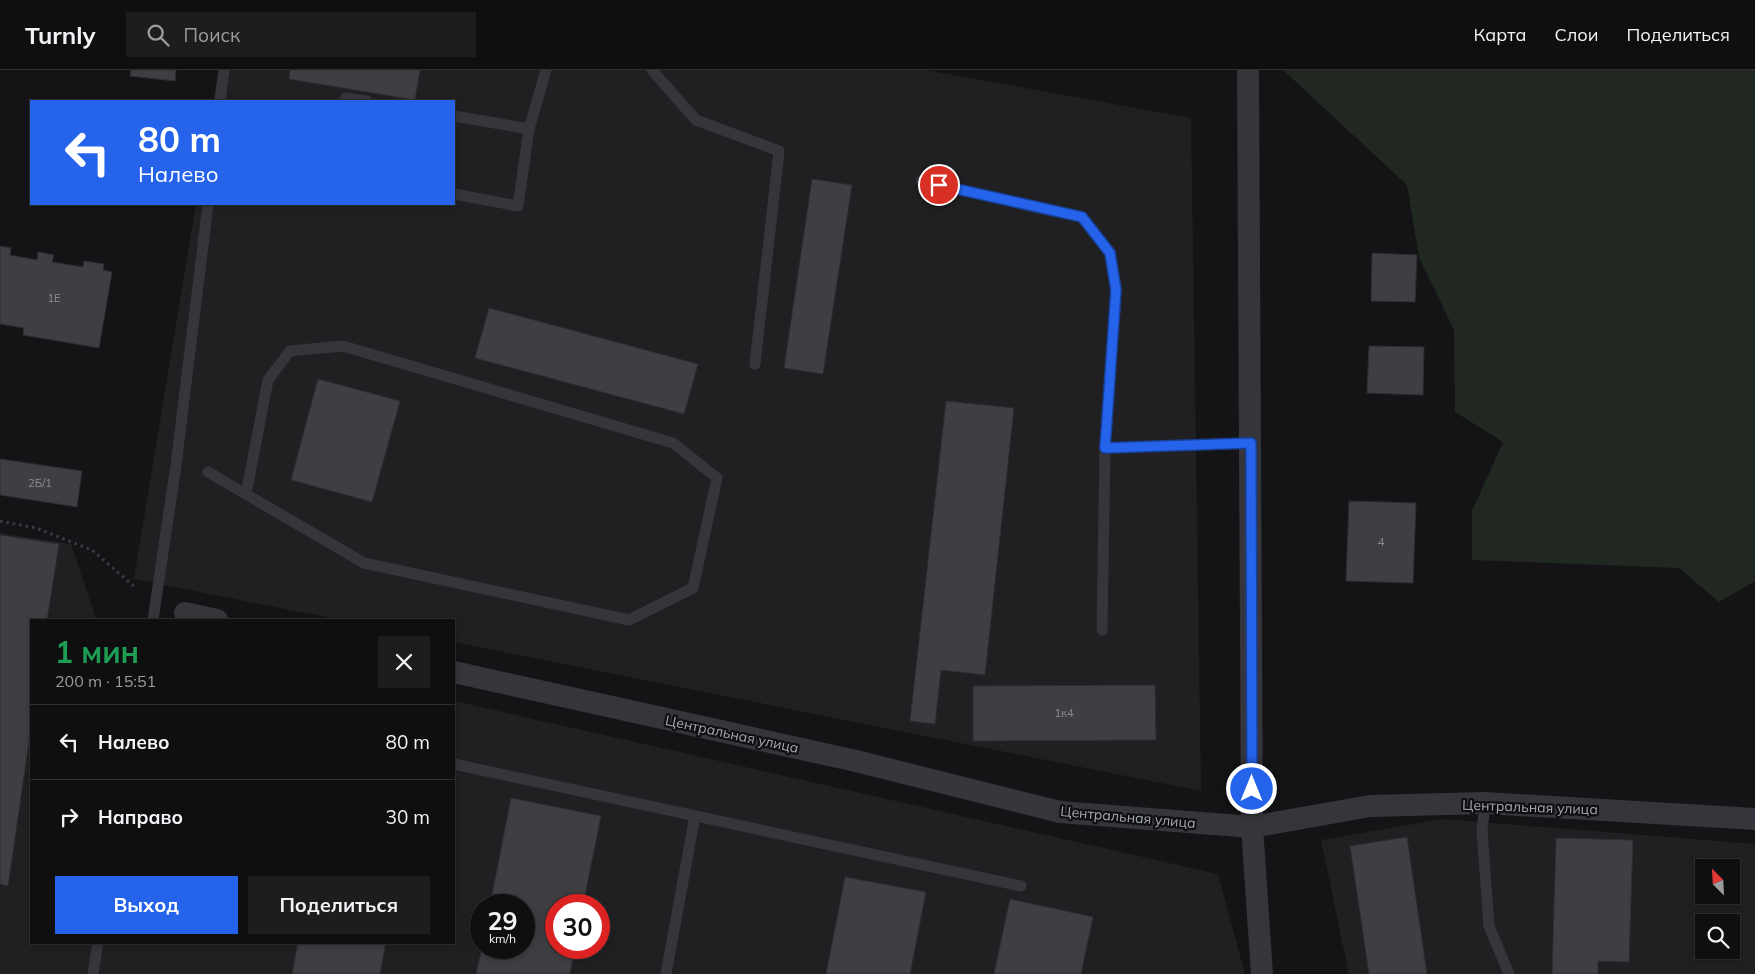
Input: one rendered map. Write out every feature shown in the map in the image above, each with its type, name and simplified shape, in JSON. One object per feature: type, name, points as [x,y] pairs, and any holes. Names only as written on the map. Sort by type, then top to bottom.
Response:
[{"type":"street","points":[[1248,70],[1252,827],[1262,974]]},
{"type":"street","points":[[185,613],[212,619]]},
{"type":"street","name":"Центральная улица","points":[[455,672],[856,762],[1060,812],[1252,827],[1370,806],[1485,803],[1755,819]]},
{"type":"lane","points":[[220,100],[224,70]]},
{"type":"lane","points":[[455,194],[518,206],[529,129],[546,70]]},
{"type":"lane","points":[[652,70],[696,120],[779,151],[754,364]]},
{"type":"lane","points":[[345,100],[346,98],[360,100]]},
{"type":"lane","points":[[455,116],[529,129]]},
{"type":"lane","points":[[921,181],[1082,217],[1110,253],[1116,290],[1105,448],[1102,630]]},
{"type":"lane","points":[[154,619],[208,205]]},
{"type":"lane","points":[[208,472],[364,563],[629,620],[693,588],[717,478],[672,443],[342,346],[290,351],[268,380],[246,494]]},
{"type":"lane","points":[[1105,448],[1251,443]]},
{"type":"lane","points":[[455,764],[1021,886]]},
{"type":"lane","points":[[1485,803],[1482,831],[1489,926],[1509,974]]},
{"type":"lane","points":[[666,974],[695,816]]},
{"type":"lane","points":[[93,974],[98,944]]},
{"type":"path","points":[[0,521],[36,528],[92,550],[156,604]]},
{"type":"shaded area","points":[[219,70],[926,70],[1191,118],[1201,791],[455,642],[455,619],[336,619],[134,579],[196,205],[455,205],[455,100],[213,100]]},
{"type":"shaded area","points":[[1283,70],[1755,70],[1755,581],[1719,602],[1679,568],[1472,560],[1472,511],[1503,442],[1455,412],[1454,330],[1419,257],[1407,185]]},
{"type":"shaded area","points":[[0,533],[71,544],[96,619],[30,619],[30,944],[455,944],[455,701],[1218,874],[1245,974],[0,974]]},
{"type":"shaded area","points":[[1443,819],[1755,844],[1755,974],[1349,974],[1321,840]]},
{"type":"building","points":[[131,70],[176,70],[175,81],[130,76]]},
{"type":"building","points":[[290,70],[420,70],[415,100],[289,79]]},
{"type":"building","points":[[812,179],[852,185],[823,374],[784,368]]},
{"type":"building","points":[[0,246],[11,248],[10,255],[37,260],[38,252],[54,255],[52,262],[83,267],[84,261],[104,264],[103,270],[112,272],[99,348],[23,335],[24,328],[0,324]]},
{"type":"building","points":[[1372,253],[1417,255],[1415,302],[1371,301]]},
{"type":"building","points":[[489,308],[698,364],[684,414],[475,358]]},
{"type":"building","points":[[1369,346],[1424,347],[1423,395],[1367,393]]},
{"type":"building","points":[[318,379],[400,401],[372,502],[291,480]]},
{"type":"building","points":[[946,401],[1014,408],[985,675],[941,670],[935,724],[910,721]]},
{"type":"building","points":[[0,459],[82,471],[77,507],[0,495]]},
{"type":"building","points":[[1349,501],[1416,503],[1413,583],[1346,581]]},
{"type":"building","points":[[0,535],[59,544],[47,619],[30,619],[30,735],[8,886],[0,884]]},
{"type":"building","points":[[1155,685],[1156,740],[973,741],[973,686]]},
{"type":"building","points":[[511,798],[601,816],[585,894],[545,894],[545,959],[573,959],[570,974],[476,974],[479,959],[535,959],[535,894],[492,894]]},
{"type":"building","points":[[1407,837],[1427,974],[1369,974],[1350,846]]},
{"type":"building","points":[[1556,838],[1633,840],[1629,962],[1598,961],[1598,974],[1552,974]]},
{"type":"building","points":[[845,877],[926,892],[910,974],[826,974]]},
{"type":"building","points":[[1010,899],[1093,917],[1081,974],[994,974]]},
{"type":"building","points":[[298,944],[386,944],[380,974],[292,974]]},
{"type":"route","points":[[939,185],[1082,217],[1110,253],[1116,290],[1105,448],[1251,443],[1252,789]]}]
